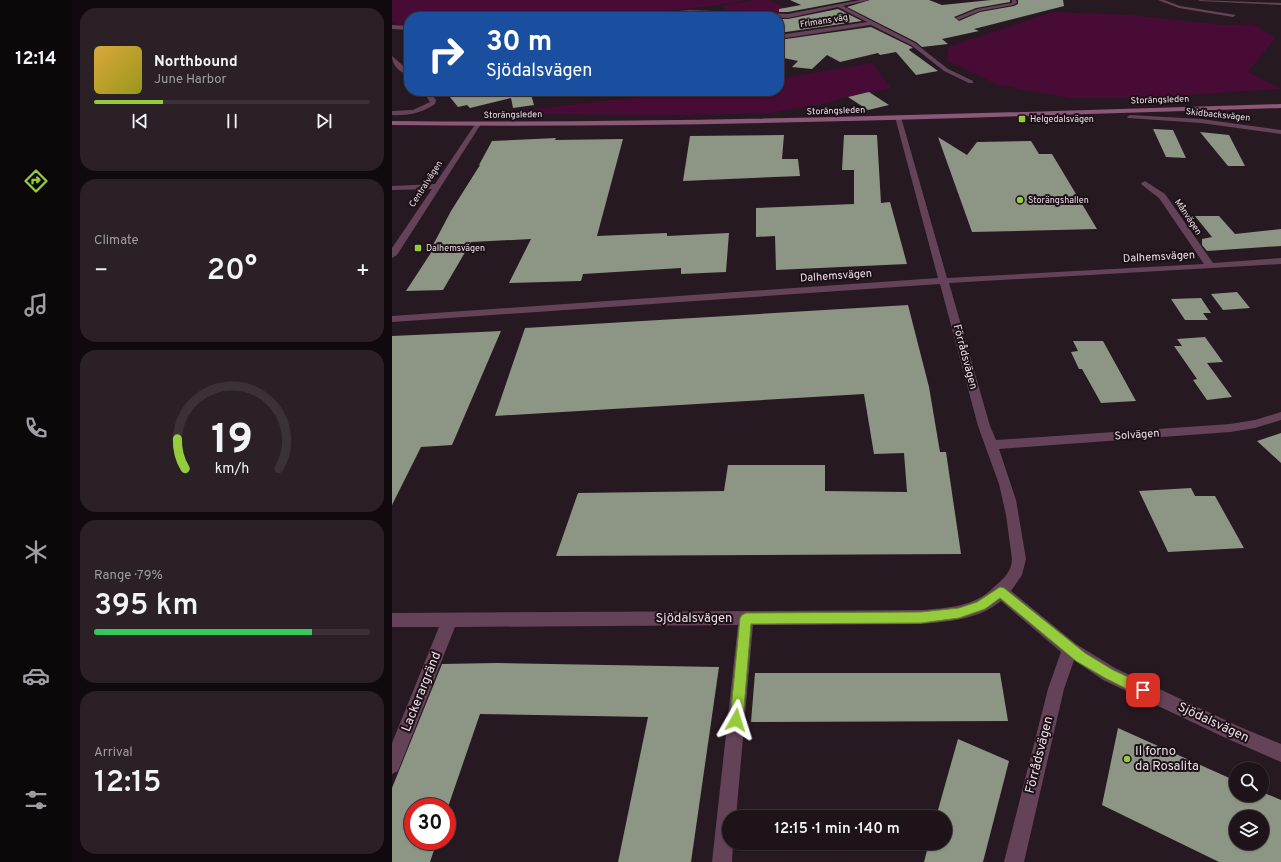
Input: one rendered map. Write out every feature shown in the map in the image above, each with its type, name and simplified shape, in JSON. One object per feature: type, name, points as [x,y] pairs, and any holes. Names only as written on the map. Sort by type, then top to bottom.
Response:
[{"type":"main road","name":"Storängsleden","points":[[392,123],[478,124],[822,120],[1281,106]]},
{"type":"street","points":[[784,16],[867,0]]},
{"type":"street","points":[[958,18],[979,10],[1013,4],[1015,3],[1014,0]]},
{"type":"street","points":[[1160,0],[1179,7],[1233,15]]},
{"type":"street","points":[[1200,0],[1268,2],[1281,4]]},
{"type":"street","points":[[839,6],[913,44],[946,70],[971,82]]},
{"type":"street","points":[[680,12],[710,12]]},
{"type":"street","name":"Frimans väg","points":[[784,36],[872,23]]},
{"type":"street","points":[[392,27],[404,28]]},
{"type":"street","points":[[392,58],[397,65],[404,70]]},
{"type":"street","points":[[392,114],[412,112],[428,106],[433,103],[433,100],[430,96]]},
{"type":"street","name":"Förrådsvägen","points":[[898,117],[984,426],[992,445],[1016,524],[1019,563],[1011,580],[1000,592]]},
{"type":"street","name":"Skidbacksvägen","points":[[1130,117],[1201,121],[1281,132]]},
{"type":"street","name":"Centralvägen","points":[[392,255],[478,124]]},
{"type":"street","name":"Månvägen","points":[[1145,183],[1162,196],[1210,266]]},
{"type":"street","points":[[392,188],[437,186]]},
{"type":"street","name":"Dalhemsvägen","points":[[392,319],[944,281],[1281,261]]},
{"type":"street","name":"Solvägen","points":[[992,445],[1230,428],[1255,424],[1281,416]]},
{"type":"street","name":"Sjödalsvägen","points":[[392,620],[921,617],[959,613],[981,606],[1000,592],[1070,648],[1109,674],[1227,730],[1281,753]]},
{"type":"street","points":[[722,862],[746,618]]},
{"type":"street","name":"Lackerargränd","points":[[392,765],[450,619]]},
{"type":"street","name":"Förrådsvägen","points":[[1014,862],[1056,689],[1070,648]]},
{"type":"shaded area","points":[[392,0],[746,0],[659,12],[404,12],[404,26],[392,22]]},
{"type":"shaded area","points":[[755,0],[769,0],[790,10],[781,12],[760,12],[727,10],[721,6]]},
{"type":"shaded area","points":[[1053,12],[1130,15],[1224,25],[1253,24],[1275,38],[1248,72],[1281,89],[1137,98],[1070,98],[998,85],[948,61],[948,47]]},
{"type":"shaded area","points":[[872,63],[891,88],[846,97],[828,103],[771,113],[687,115],[490,114],[649,96],[784,96],[784,78]]},
{"type":"building","points":[[790,0],[852,0],[788,12],[779,12],[779,9],[801,5]]},
{"type":"building","points":[[870,0],[929,0],[942,5],[991,0],[1010,0],[1010,2],[976,8],[954,17],[959,21],[980,12],[1014,6],[1018,4],[1018,0],[1063,0],[1064,6],[974,29],[979,31],[942,39],[948,44],[922,47],[916,42],[847,7]]},
{"type":"building","points":[[838,9],[862,21],[784,32],[784,19]]},
{"type":"building","points":[[871,27],[910,46],[913,48],[909,50],[938,71],[916,75],[896,52],[880,55],[878,53],[840,62],[827,55],[812,69],[792,67],[798,61],[784,58],[784,39]]},
{"type":"building","points":[[869,92],[889,105],[868,110],[848,97]]},
{"type":"building","points":[[449,96],[531,96],[534,105],[513,108],[511,98],[470,108],[467,105],[458,107]]},
{"type":"building","points":[[1153,129],[1173,130],[1186,158],[1166,157]]},
{"type":"building","points":[[1200,132],[1229,135],[1245,166],[1228,166]]},
{"type":"building","points":[[784,135],[782,159],[798,159],[800,176],[683,181],[690,136]]},
{"type":"building","points":[[844,135],[877,135],[881,203],[890,202],[907,264],[776,270],[775,236],[756,237],[756,208],[854,204],[854,170],[842,170]]},
{"type":"building","name":"Storängshallen","points":[[938,137],[967,155],[977,142],[1031,141],[1039,154],[1052,154],[1097,229],[972,232]]},
{"type":"building","points":[[556,138],[555,140],[623,139],[597,236],[667,233],[667,236],[729,233],[726,272],[681,274],[681,268],[583,274],[581,281],[509,283],[531,239],[471,242],[443,290],[406,291],[436,245],[433,245],[451,211],[480,165],[492,141]]},
{"type":"building","points":[[1195,216],[1219,216],[1235,234],[1281,229],[1281,246],[1207,251],[1202,245],[1202,239],[1212,237]]},
{"type":"building","points":[[1237,292],[1250,308],[1223,310],[1211,294]]},
{"type":"building","points":[[1201,298],[1211,313],[1203,313],[1208,320],[1185,320],[1171,299]]},
{"type":"building","points":[[908,305],[929,387],[940,452],[946,452],[961,554],[556,556],[578,493],[724,491],[728,465],[825,465],[825,491],[907,492],[904,453],[874,454],[864,394],[495,416],[525,328]]},
{"type":"building","points":[[501,331],[452,445],[421,447],[392,505],[392,336]]},
{"type":"building","points":[[1205,337],[1223,362],[1207,363],[1232,397],[1207,400],[1193,380],[1197,379],[1174,346],[1182,346],[1177,339]]},
{"type":"building","points":[[1073,341],[1103,341],[1136,401],[1101,403],[1082,369],[1079,369],[1071,352],[1078,351]]},
{"type":"building","points":[[1281,433],[1281,463],[1257,441]]},
{"type":"building","points":[[1191,488],[1195,496],[1215,496],[1244,548],[1168,552],[1139,491]]},
{"type":"building","points":[[497,663],[719,667],[691,862],[618,862],[648,717],[480,714],[451,798],[404,798],[404,850],[434,850],[430,862],[392,862],[392,788],[442,664]]},
{"type":"building","points":[[755,673],[1000,673],[1008,721],[751,722]]},
{"type":"building","points":[[1118,728],[1229,778],[1229,802],[1269,802],[1269,795],[1281,800],[1281,862],[1219,862],[1102,805]]},
{"type":"building","points":[[958,739],[1009,761],[983,862],[924,862],[927,850],[952,850],[952,810],[938,810]]},
{"type":"place","name":"Helgedalsvägen","points":[[1022,119]]},
{"type":"place","name":"Storängshallen","points":[[1020,200]]},
{"type":"place","name":"Dalhemsvägen","points":[[418,248]]},
{"type":"place","name":"Il forno da Rosalita","points":[[1127,759]]},
{"type":"route","points":[[736,720],[746,618],[921,617],[959,613],[981,606],[1000,592],[1081,657],[1109,674],[1143,690]]}]
